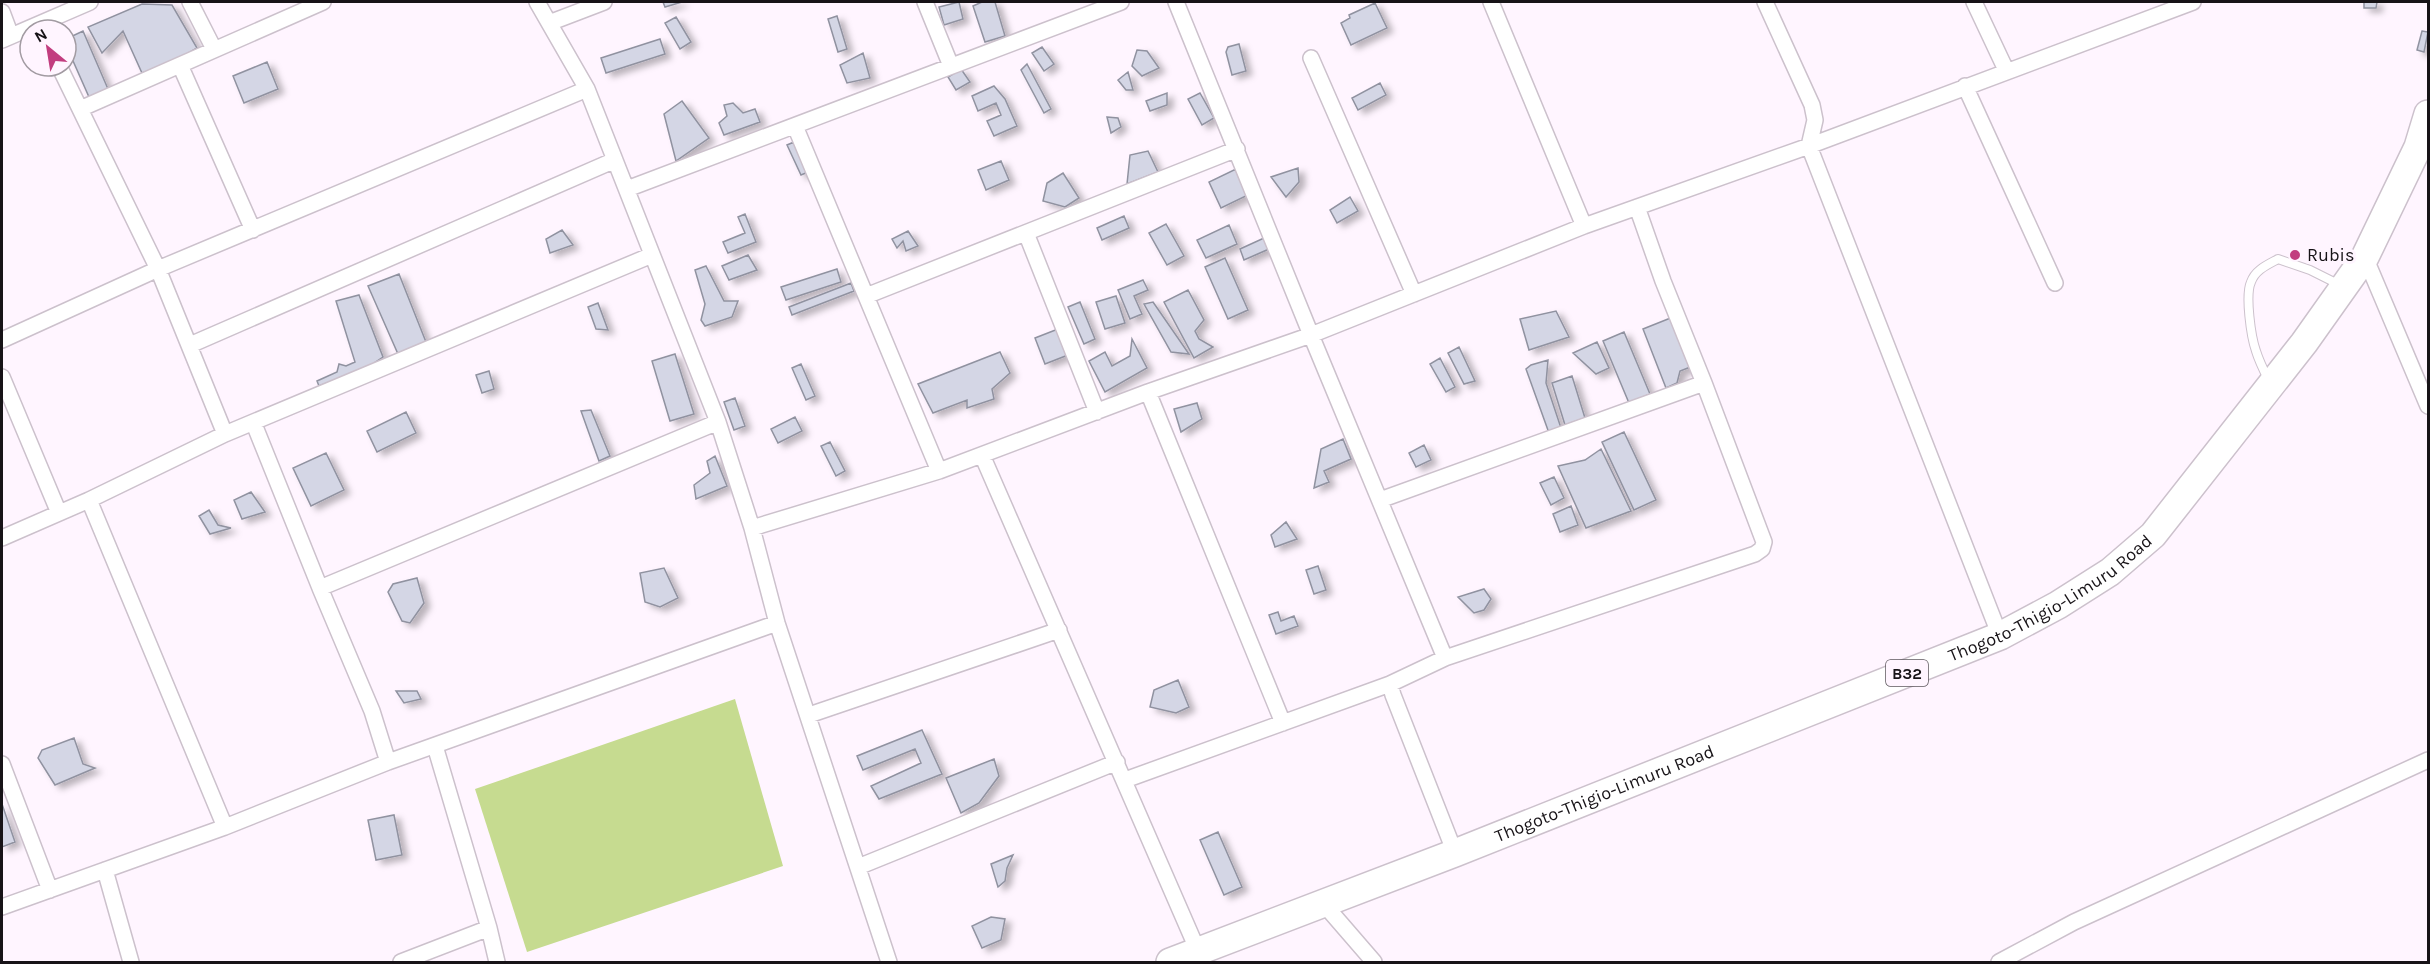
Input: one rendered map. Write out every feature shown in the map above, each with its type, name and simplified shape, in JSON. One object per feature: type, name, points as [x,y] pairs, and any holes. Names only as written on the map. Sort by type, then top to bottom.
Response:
[{"type":"highway","name":"Thogoto-Thigio-Limuru Road","points":[[1170,963],[1455,853],[2000,636],[2058,605],[2110,572],[2153,535],[2271,385],[2365,257],[2418,147],[2428,114]]},
{"type":"street","points":[[58,18],[90,2]]},
{"type":"street","points":[[190,2],[214,50]]},
{"type":"street","points":[[80,109],[323,2]]},
{"type":"street","points":[[537,2],[587,89],[718,422],[752,528],[777,623],[889,963]]},
{"type":"street","points":[[549,23],[604,2]]},
{"type":"street","points":[[925,2],[951,66]]},
{"type":"street","points":[[627,189],[1121,2]]},
{"type":"street","points":[[1176,2],[1445,658]]},
{"type":"street","points":[[1491,2],[1584,226]]},
{"type":"street","points":[[1765,2],[1812,105],[1815,120],[1809,146],[2000,636]]},
{"type":"street","points":[[1974,2],[2006,70]]},
{"type":"street","points":[[752,528],[939,471],[1311,335],[1584,226],[1809,146],[2006,70],[2193,2]]},
{"type":"street","points":[[2,12],[6,38]]},
{"type":"street","points":[[1311,58],[1414,294]]},
{"type":"street","points":[[180,65],[253,230]]},
{"type":"street","points":[[65,78],[158,269],[225,434]]},
{"type":"street","points":[[1965,86],[2055,283]]},
{"type":"street","points":[[2,340],[158,269],[587,89]]},
{"type":"street","points":[[795,126],[939,471]]},
{"type":"street","points":[[866,296],[1236,149]]},
{"type":"street","points":[[190,345],[615,160]]},
{"type":"street","points":[[1125,780],[1390,684],[1445,658],[1755,554],[1762,549],[1764,542],[1636,207]]},
{"type":"street","points":[[1026,233],[1097,412]]},
{"type":"street","points":[[2,538],[89,500],[225,434],[254,424],[652,255]]},
{"type":"street","points":[[2365,257],[2428,406]]},
{"type":"street","points":[[2,376],[59,513]]},
{"type":"street","points":[[1380,500],[1704,383]]},
{"type":"street","points":[[1148,393],[1283,723]]},
{"type":"street","points":[[320,588],[718,422]]},
{"type":"street","points":[[254,424],[372,711],[388,762]]},
{"type":"street","points":[[982,455],[1198,951]]},
{"type":"street","points":[[89,500],[225,827]]},
{"type":"street","points":[[2,908],[225,827],[388,762],[777,623]]},
{"type":"street","points":[[809,715],[1059,630]]},
{"type":"street","points":[[1390,684],[1392,695],[1455,853]]},
{"type":"street","points":[[435,746],[489,928],[497,963]]},
{"type":"street","points":[[1999,963],[2074,922],[2428,760]]},
{"type":"street","points":[[858,867],[1117,762]]},
{"type":"street","points":[[2,764],[50,890]]},
{"type":"street","points":[[105,870],[131,963]]},
{"type":"street","points":[[1323,903],[1374,963]]},
{"type":"street","points":[[401,963],[489,928]]},
{"type":"lane","points":[[2271,385],[2255,350],[2250,315],[2251,282],[2260,269],[2278,259],[2310,270],[2344,287]]},
{"type":"green space","points":[[735,699],[783,866],[527,952],[475,789]]},
{"type":"building","points":[[663,2],[682,2],[665,7]]},
{"type":"building","points":[[959,2],[963,19],[944,25],[939,7]]},
{"type":"building","points":[[982,2],[995,2],[1005,36],[985,42],[973,6]]},
{"type":"building","points":[[2364,2],[2377,2],[2376,8],[2364,8]]},
{"type":"building","points":[[1375,3],[1387,28],[1351,45],[1341,23],[1350,18],[1349,15]]},
{"type":"building","points":[[142,4],[172,5],[197,48],[170,64],[142,73],[123,31],[102,53],[88,27]]},
{"type":"building","points":[[837,16],[847,49],[838,52],[828,19]]},
{"type":"building","points":[[676,17],[691,42],[680,49],[665,23]]},
{"type":"building","points":[[83,31],[108,89],[89,97],[78,72],[78,33]]},
{"type":"building","points":[[2422,31],[2428,32],[2424,52],[2417,50]]},
{"type":"building","points":[[660,39],[665,54],[606,73],[601,58]]},
{"type":"building","points":[[1239,44],[1246,71],[1232,75],[1226,52],[1228,47]]},
{"type":"building","points":[[1042,47],[1054,64],[1044,71],[1032,53]]},
{"type":"building","points":[[1137,50],[1147,51],[1159,68],[1142,76],[1132,66]]},
{"type":"building","points":[[863,53],[870,78],[847,83],[840,65]]},
{"type":"building","points":[[267,62],[278,89],[244,103],[233,76]]},
{"type":"building","points":[[1027,64],[1051,109],[1044,113],[1021,70]]},
{"type":"building","points":[[961,69],[970,82],[956,90],[948,77]]},
{"type":"building","points":[[1128,72],[1133,90],[1126,90],[1118,80]]},
{"type":"building","points":[[1380,83],[1386,95],[1358,110],[1352,98]]},
{"type":"building","points":[[994,86],[1005,99],[1017,126],[994,136],[987,121],[1001,115],[996,103],[978,111],[972,96]]},
{"type":"building","points":[[1167,93],[1167,105],[1150,111],[1146,101]]},
{"type":"building","points":[[1200,93],[1214,118],[1202,125],[1188,99]]},
{"type":"building","points":[[682,101],[709,138],[676,161],[664,114]]},
{"type":"building","points":[[733,103],[743,113],[755,109],[760,122],[724,135],[719,123],[727,116],[724,105]]},
{"type":"building","points":[[1107,117],[1118,118],[1121,127],[1111,133]]},
{"type":"building","points":[[794,142],[808,172],[801,175],[787,145]]},
{"type":"building","points":[[1148,151],[1158,172],[1127,184],[1130,155]]},
{"type":"building","points":[[1001,161],[1009,180],[986,190],[978,170]]},
{"type":"building","points":[[1298,168],[1299,182],[1286,197],[1271,177]]},
{"type":"building","points":[[1236,169],[1248,195],[1221,208],[1209,182]]},
{"type":"building","points":[[1063,173],[1079,198],[1065,207],[1043,201],[1047,183]]},
{"type":"building","points":[[1350,197],[1358,211],[1337,223],[1330,210]]},
{"type":"building","points":[[745,214],[756,242],[728,253],[723,242],[745,233],[738,217]]},
{"type":"building","points":[[1124,216],[1129,228],[1102,240],[1097,228]]},
{"type":"building","points":[[1166,224],[1184,256],[1167,265],[1149,233]]},
{"type":"building","points":[[1229,225],[1237,244],[1206,258],[1197,240]]},
{"type":"building","points":[[562,230],[573,245],[550,253],[546,239]]},
{"type":"building","points":[[908,231],[918,246],[906,251],[903,241],[897,248],[892,239]]},
{"type":"building","points":[[1264,238],[1269,249],[1244,260],[1240,249]]},
{"type":"building","points":[[748,255],[757,270],[729,280],[722,266]]},
{"type":"building","points":[[1225,258],[1248,310],[1228,319],[1205,267]]},
{"type":"building","points":[[706,266],[724,301],[738,301],[732,317],[705,326],[701,320],[705,304],[695,270]]},
{"type":"building","points":[[837,269],[841,282],[786,300],[781,287]]},
{"type":"building","points":[[399,274],[426,342],[398,354],[368,286]]},
{"type":"building","points":[[1143,280],[1148,290],[1134,296],[1142,314],[1130,319],[1118,290]]},
{"type":"building","points":[[851,283],[854,291],[792,315],[789,307]]},
{"type":"building","points":[[1188,290],[1204,320],[1195,331],[1199,339],[1213,347],[1194,358],[1164,302]]},
{"type":"building","points":[[359,295],[383,357],[365,369],[319,386],[317,381],[337,372],[339,364],[346,366],[355,362],[336,301]]},
{"type":"building","points":[[1116,296],[1125,323],[1105,329],[1096,302]]},
{"type":"building","points":[[1080,302],[1095,339],[1084,344],[1068,307]]},
{"type":"building","points":[[1153,302],[1189,354],[1171,352],[1144,304]]},
{"type":"building","points":[[598,303],[608,330],[596,329],[588,307]]},
{"type":"building","points":[[1556,311],[1569,337],[1529,350],[1520,319]]},
{"type":"building","points":[[1673,317],[1693,366],[1680,371],[1677,383],[1666,388],[1643,329]]},
{"type":"building","points":[[1058,329],[1068,355],[1045,364],[1035,338]]},
{"type":"building","points":[[1624,332],[1650,394],[1629,403],[1603,341]]},
{"type":"building","points":[[1132,339],[1147,368],[1105,392],[1089,361],[1105,352],[1112,366],[1130,356]]},
{"type":"building","points":[[1597,342],[1609,368],[1596,374],[1573,353]]},
{"type":"building","points":[[1459,347],[1475,381],[1464,384],[1448,353]]},
{"type":"building","points":[[1000,352],[1010,373],[992,389],[994,399],[967,408],[967,400],[933,413],[918,384]]},
{"type":"building","points":[[675,354],[694,414],[670,421],[652,361]]},
{"type":"building","points":[[1440,358],[1455,387],[1446,392],[1430,364]]},
{"type":"building","points":[[1548,360],[1546,383],[1561,428],[1549,433],[1526,369],[1531,365]]},
{"type":"building","points":[[801,364],[815,396],[806,400],[792,368]]},
{"type":"building","points":[[489,371],[494,389],[482,393],[476,375]]},
{"type":"building","points":[[1572,376],[1585,418],[1565,425],[1552,383]]},
{"type":"building","points":[[735,398],[745,426],[734,430],[724,402]]},
{"type":"building","points":[[1197,403],[1202,419],[1181,432],[1174,409]]},
{"type":"building","points":[[591,410],[610,456],[599,461],[581,411]]},
{"type":"building","points":[[406,412],[416,433],[377,452],[367,431]]},
{"type":"building","points":[[795,417],[802,431],[778,443],[771,429]]},
{"type":"building","points":[[1624,432],[1656,500],[1634,510],[1602,442]]},
{"type":"building","points":[[1343,439],[1351,459],[1324,471],[1329,482],[1314,488],[1321,449]]},
{"type":"building","points":[[830,442],[845,471],[836,476],[821,446]]},
{"type":"building","points":[[1424,445],[1431,460],[1416,467],[1409,453]]},
{"type":"building","points":[[1601,449],[1631,511],[1586,528],[1558,466],[1585,460]]},
{"type":"building","points":[[326,453],[344,490],[311,506],[293,468]]},
{"type":"building","points":[[715,456],[727,486],[696,499],[694,485],[710,473],[707,461]]},
{"type":"building","points":[[1554,477],[1564,498],[1551,505],[1540,483]]},
{"type":"building","points":[[251,492],[265,512],[242,519],[234,500]]},
{"type":"building","points":[[1571,506],[1578,525],[1560,532],[1553,514]]},
{"type":"building","points":[[209,510],[218,525],[231,528],[210,534],[199,516]]},
{"type":"building","points":[[1286,522],[1297,539],[1275,547],[1271,535]]},
{"type":"building","points":[[1318,566],[1326,590],[1314,594],[1306,570]]},
{"type":"building","points":[[664,568],[678,598],[660,607],[645,602],[640,573]]},
{"type":"building","points":[[417,578],[424,603],[410,623],[402,621],[388,592],[393,584]]},
{"type":"building","points":[[1484,589],[1491,599],[1484,610],[1474,613],[1458,597]]},
{"type":"building","points":[[1278,612],[1281,621],[1294,616],[1298,626],[1276,634],[1269,615]]},
{"type":"building","points":[[1178,680],[1189,707],[1176,713],[1150,707],[1154,690]]},
{"type":"building","points":[[396,691],[417,691],[421,699],[404,703]]},
{"type":"building","points":[[922,730],[942,774],[879,799],[871,786],[921,763],[915,749],[863,770],[857,756]]},
{"type":"building","points":[[74,738],[83,764],[95,768],[55,785],[38,758],[42,750]]},
{"type":"building","points":[[994,759],[999,776],[979,803],[961,813],[946,778]]},
{"type":"building","points":[[2,804],[15,842],[2,847]]},
{"type":"building","points":[[394,815],[402,855],[376,860],[368,820]]},
{"type":"building","points":[[1218,832],[1242,887],[1224,895],[1200,840]]},
{"type":"building","points":[[1013,855],[1007,868],[1005,881],[998,887],[991,864]]},
{"type":"building","points":[[991,917],[1005,919],[1001,940],[982,948],[972,926]]},
{"type":"place","name":"Rubis","points":[[2295,255]]}]
